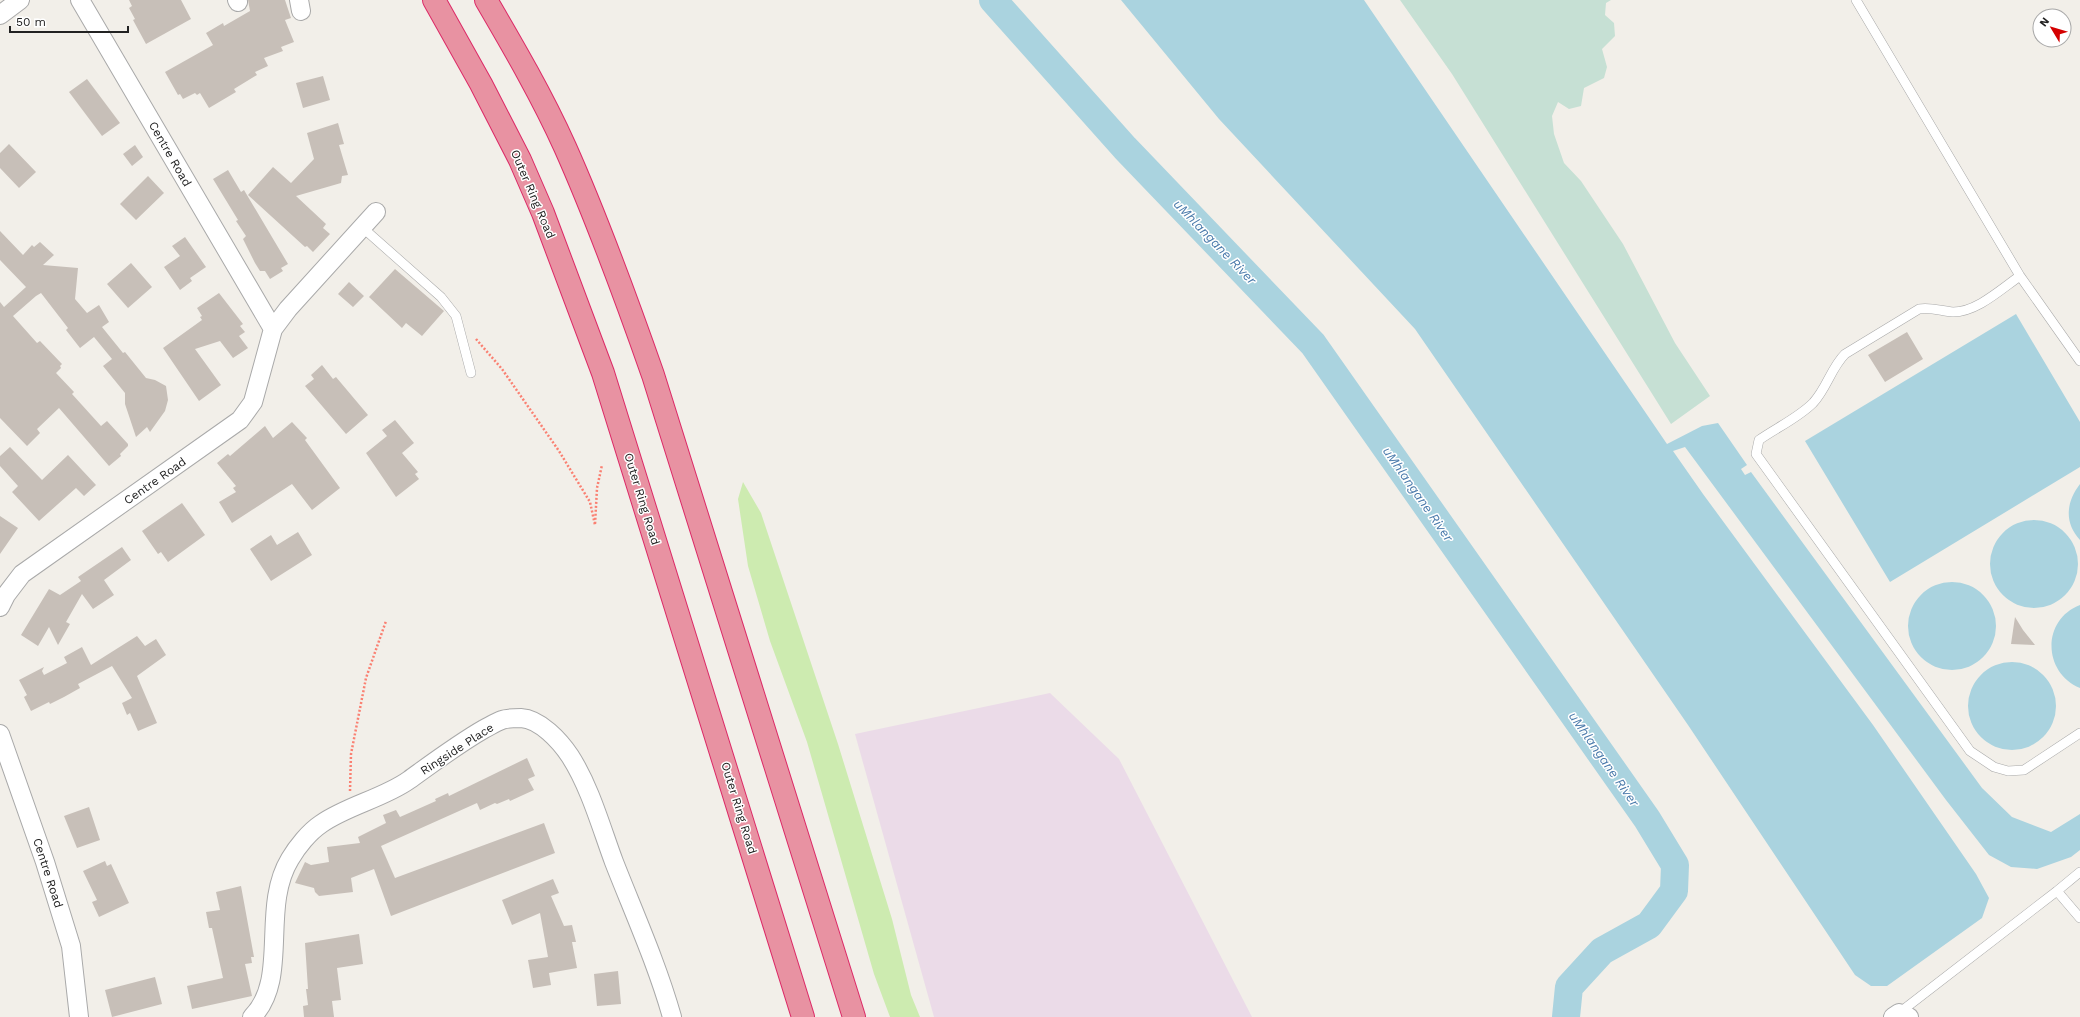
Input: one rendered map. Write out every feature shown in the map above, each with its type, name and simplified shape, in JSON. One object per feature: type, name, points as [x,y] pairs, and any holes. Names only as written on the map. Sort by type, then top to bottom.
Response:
[{"type":"highway","name":"Outer Ring Road","points":[[434,0],[520,160],[543,213],[600,365],[803,1017]]},
{"type":"highway","points":[[486,0],[528,74],[564,145],[625,295],[653,375],[854,1017]]},
{"type":"street","points":[[0,15],[20,0]]},
{"type":"street","name":"Centre Road","points":[[80,0],[272,329]]},
{"type":"street","name":"Centre Road","points":[[0,607],[6,594],[22,574],[240,420],[253,402],[272,329],[288,309],[376,212]]},
{"type":"street","name":"Ringside Place","points":[[252,1017],[258,1011],[266,994],[272,968],[275,902],[280,878],[290,859],[302,842],[321,824],[406,782],[466,739],[502,720],[523,718],[538,723],[554,737],[570,756],[586,788],[657,972],[672,1017]]},
{"type":"street","name":"Centre Road","points":[[0,737],[46,862],[71,946],[79,1017]]},
{"type":"lane","points":[[1856,0],[2020,276],[2080,361]]},
{"type":"lane","points":[[363,228],[441,297],[456,316],[471,373]]},
{"type":"lane","points":[[2020,276],[1975,306],[1966,310],[1952,312],[1931,308],[1919,309],[1844,354],[1836,362],[1829,379],[1813,402],[1759,440],[1756,454],[1970,751],[1994,767],[2008,771],[2024,770],[2080,733]]},
{"type":"lane","points":[[1900,1016],[2080,872]]},
{"type":"lane","points":[[2057,891],[2080,918]]},
{"type":"path","points":[[456,316],[502,369],[559,451],[590,502],[595,525],[597,488],[602,465]]},
{"type":"path","points":[[350,809],[351,754],[366,678],[386,621]]},
{"type":"shaded area","points":[[1050,693],[1119,759],[1252,1017],[934,1017],[855,734]]},
{"type":"green space","points":[[1400,0],[1611,0],[1606,3],[1605,15],[1614,23],[1615,36],[1602,49],[1607,67],[1604,78],[1584,88],[1581,106],[1569,109],[1558,102],[1552,116],[1554,134],[1564,163],[1581,181],[1623,244],[1675,343],[1710,396],[1671,424],[1452,74]]},
{"type":"green space","points":[[743,482],[761,513],[838,744],[892,919],[911,995],[920,1017],[890,1017],[874,974],[807,742],[770,641],[748,566],[738,499]]},
{"type":"water","points":[[1121,0],[1364,0],[1667,444],[1702,426],[1718,423],[1747,465],[1741,469],[1745,475],[1751,472],[1982,788],[2012,817],[2051,832],[2080,814],[2080,850],[2071,857],[2037,869],[2011,867],[1989,855],[1946,800],[1685,447],[1673,451],[1873,725],[1976,874],[1989,898],[1982,918],[1887,986],[1871,986],[1855,975],[1688,725],[1415,329],[1219,119]]},
{"type":"water","points":[[2016,314],[2080,422],[2080,467],[1890,582],[1805,441]]},
{"type":"water","points":[[2080,484],[2080,540],[2071,527],[2069,512],[2072,498]]},
{"type":"water","points":[[2034,520],[2051,523],[2059,527],[2071,539],[2075,547],[2078,564],[2075,581],[2071,589],[2059,601],[2051,605],[2034,608],[2017,605],[2009,601],[1997,589],[1993,581],[1990,564],[1993,547],[1997,539],[2009,527],[2017,523]]},
{"type":"water","points":[[1952,582],[1969,585],[1983,595],[1993,609],[1996,626],[1993,643],[1983,657],[1969,667],[1952,670],[1935,667],[1921,657],[1911,643],[1908,626],[1911,609],[1921,595],[1935,585]]},
{"type":"water","points":[[2080,605],[2080,688],[2068,681],[2059,671],[2053,659],[2052,646],[2053,634],[2058,622],[2067,612]]},
{"type":"water","points":[[2003,662],[2021,662],[2037,669],[2049,681],[2056,697],[2056,715],[2049,731],[2037,743],[2021,750],[2003,750],[1987,743],[1975,731],[1968,715],[1968,697],[1975,681],[1987,669]]},
{"type":"building","points":[[129,0],[181,0],[191,19],[146,44],[133,20],[135,19],[129,8],[132,6]]},
{"type":"building","points":[[248,0],[285,0],[291,18],[285,20],[294,42],[281,47],[283,51],[264,58],[268,66],[255,72],[257,75],[234,89],[236,92],[209,108],[200,93],[197,95],[195,93],[183,99],[180,94],[178,95],[165,72],[213,45],[206,33],[223,23],[224,26],[250,11]]},
{"type":"building","points":[[323,76],[330,100],[303,108],[296,83]]},
{"type":"building","points":[[87,79],[120,123],[102,136],[69,92]]},
{"type":"building","points":[[338,123],[344,144],[339,145],[348,175],[342,176],[341,183],[296,196],[326,224],[323,228],[330,234],[313,252],[307,246],[305,247],[248,195],[273,167],[291,183],[314,159],[307,133]]},
{"type":"building","points":[[9,144],[36,172],[19,188],[0,168],[0,153]]},
{"type":"building","points":[[135,145],[143,157],[132,166],[123,154]]},
{"type":"building","points":[[228,170],[241,192],[244,190],[288,264],[281,268],[283,271],[270,279],[265,271],[260,271],[255,263],[243,239],[246,236],[236,221],[238,220],[213,179]]},
{"type":"building","points":[[148,176],[164,193],[136,220],[120,204]]},
{"type":"building","points":[[0,231],[23,255],[32,245],[34,247],[40,242],[54,255],[43,265],[78,268],[75,299],[87,313],[99,305],[109,322],[102,327],[123,353],[125,352],[146,378],[155,380],[166,386],[168,400],[165,411],[150,432],[147,427],[136,437],[125,404],[125,393],[103,366],[112,359],[94,337],[80,348],[66,330],[68,328],[41,293],[13,316],[37,343],[40,341],[62,364],[60,366],[61,368],[56,373],[74,392],[72,394],[101,426],[107,421],[128,444],[128,446],[120,454],[121,456],[109,466],[59,408],[37,429],[40,433],[27,446],[0,418],[0,302],[4,307],[26,287],[0,260]]},
{"type":"building","points":[[185,237],[206,267],[190,278],[192,281],[180,290],[164,267],[180,256],[172,246]]},
{"type":"building","points":[[131,263],[152,287],[128,308],[107,284]]},
{"type":"building","points":[[395,269],[444,311],[422,336],[406,323],[402,328],[369,297]]},
{"type":"building","points":[[349,282],[364,296],[353,307],[338,294]]},
{"type":"building","points":[[219,293],[243,324],[240,326],[245,332],[239,336],[248,348],[233,358],[220,341],[195,349],[221,385],[199,401],[163,348],[202,320],[200,317],[202,316],[197,308]]},
{"type":"building","points":[[1907,332],[1923,359],[1885,382],[1868,355]]},
{"type":"building","points":[[322,365],[333,379],[336,377],[368,415],[346,434],[305,386],[314,379],[311,375]]},
{"type":"building","points":[[395,420],[414,443],[402,453],[418,472],[415,474],[419,479],[396,497],[366,453],[387,436],[382,430]]},
{"type":"building","points":[[292,422],[307,438],[305,440],[340,488],[312,510],[292,484],[232,523],[219,502],[236,492],[233,488],[236,486],[217,463],[228,454],[230,456],[265,426],[273,438]]},
{"type":"building","points":[[10,447],[42,480],[68,455],[96,485],[84,496],[76,488],[39,521],[12,492],[18,486],[0,466],[0,456]]},
{"type":"building","points":[[182,503],[205,535],[168,562],[161,552],[158,554],[142,531]]},
{"type":"building","points":[[0,516],[18,528],[0,554]]},
{"type":"building","points":[[298,532],[312,555],[271,581],[250,549],[271,535],[277,545]]},
{"type":"building","points":[[122,547],[131,560],[104,580],[114,595],[93,609],[82,594],[66,622],[70,624],[58,645],[49,627],[38,646],[21,635],[49,589],[60,595],[81,581],[78,577]]},
{"type":"building","points":[[2015,617],[2023,630],[2035,645],[2011,644]]},
{"type":"building","points":[[137,636],[145,646],[156,639],[166,655],[137,676],[157,723],[138,731],[130,713],[127,715],[122,703],[132,698],[112,666],[78,684],[80,688],[64,697],[50,704],[49,702],[31,711],[24,697],[27,695],[19,680],[44,667],[42,671],[44,675],[67,663],[64,657],[82,647],[91,665]]},
{"type":"building","points":[[527,758],[535,776],[528,779],[534,790],[510,801],[509,799],[497,804],[495,803],[480,810],[477,803],[381,846],[395,878],[544,823],[555,853],[391,916],[374,869],[351,878],[353,892],[319,896],[315,892],[314,888],[295,883],[305,862],[311,865],[329,862],[327,847],[360,843],[358,837],[386,823],[383,815],[396,810],[400,817],[436,801],[435,799],[448,793],[449,796]]},
{"type":"building","points":[[89,807],[100,840],[77,848],[64,816]]},
{"type":"building","points":[[105,861],[107,866],[111,864],[129,903],[99,917],[92,902],[97,900],[83,871]]},
{"type":"building","points":[[553,879],[559,893],[551,896],[564,926],[572,925],[576,942],[572,942],[577,968],[549,973],[551,985],[533,988],[528,960],[548,957],[540,913],[512,925],[502,900]]},
{"type":"building","points":[[241,886],[254,957],[251,957],[252,963],[245,964],[252,996],[192,1009],[187,986],[223,978],[212,928],[209,928],[206,912],[220,910],[216,892]]},
{"type":"building","points":[[359,934],[363,964],[337,968],[341,1000],[332,1001],[334,1017],[304,1017],[303,1006],[308,1005],[306,989],[308,989],[305,943]]},
{"type":"building","points":[[618,971],[621,1004],[597,1006],[594,974]]},
{"type":"building","points":[[155,977],[162,1004],[112,1017],[105,990]]},
{"type":"waterway","name":"uMhlangane River","points":[[993,0],[1125,148],[1313,344],[1647,819],[1675,865],[1674,891],[1649,925],[1602,951],[1569,987],[1566,1017]]}]
